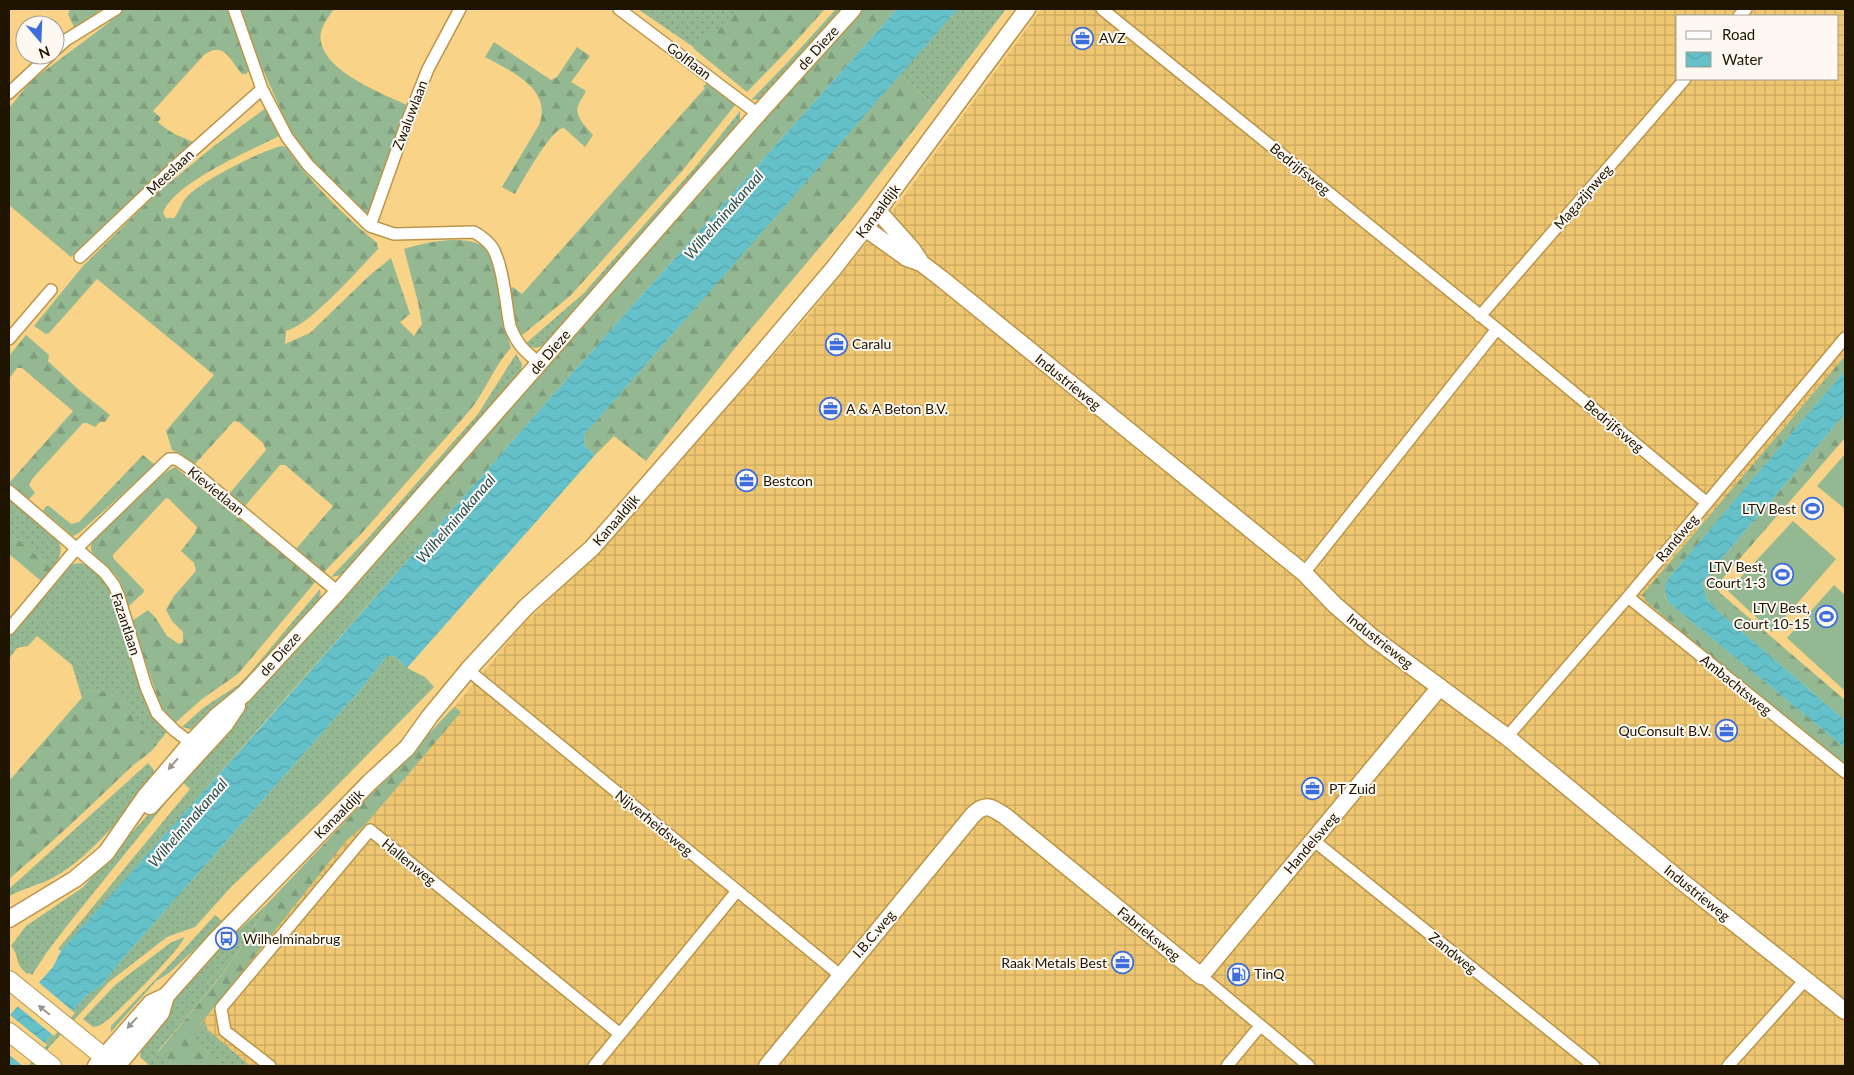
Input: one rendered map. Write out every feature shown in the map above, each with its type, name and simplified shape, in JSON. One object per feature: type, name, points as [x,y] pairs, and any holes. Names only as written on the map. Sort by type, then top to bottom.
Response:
[{"type":"main road","points":[[13,983],[108,1064]]},
{"type":"main road","points":[[9,1032],[49,1064]]},
{"type":"street","points":[[65,41],[116,9]]},
{"type":"street","points":[[234,9],[262,89],[287,137],[308,165],[370,226],[394,234],[474,232],[485,239],[492,247],[498,259],[510,326],[514,336],[519,345],[539,363]]},
{"type":"street","name":"Zwaluwlaan","points":[[370,226],[428,69],[460,9]]},
{"type":"street","name":"Golflaan","points":[[619,9],[758,114]]},
{"type":"street","name":"de Dieze","points":[[9,932],[12,918],[75,879],[106,853],[129,823],[152,805],[196,747],[225,724],[245,693],[338,592],[758,114],[853,9]]},
{"type":"street","name":"Kanaaldijk","points":[[108,1064],[151,1003],[166,996],[275,878],[370,782],[407,748],[430,716],[468,670],[526,607],[592,548],[746,372],[834,268],[865,228],[1027,9]]},
{"type":"street","name":"Bedrijfsweg","points":[[1102,9],[1497,329],[1707,503]]},
{"type":"street","points":[[9,93],[39,65]]},
{"type":"street","name":"Magazijnweg","points":[[1480,316],[1684,80]]},
{"type":"street","name":"Meeslaan","points":[[80,257],[181,161],[262,89]]},
{"type":"street","name":"Industrieweg","points":[[878,211],[912,249],[921,263],[1304,573],[1335,605],[1372,637],[1507,737],[1680,880],[1845,1012]]},
{"type":"street","name":"Industrieweg","points":[[865,228],[907,258],[921,263]]},
{"type":"street","points":[[9,339],[14,324],[51,290]]},
{"type":"street","points":[[1304,573],[1497,329]]},
{"type":"street","name":"Randweg","points":[[1507,737],[1628,597],[1845,338]]},
{"type":"street","name":"Kievietlaan","points":[[9,629],[76,549],[169,459],[176,458],[338,592]]},
{"type":"street","name":"Fazantlaan","points":[[9,491],[104,572],[114,585],[157,713],[196,747]]},
{"type":"street","name":"Ambachtsweg","points":[[1628,597],[1845,772]]},
{"type":"street","name":"Nijverheidsweg","points":[[468,670],[840,975]]},
{"type":"street","name":"Handelsweg","points":[[1200,976],[1440,687]]},
{"type":"street","name":"I.B.C.weg","points":[[766,1066],[972,816],[977,811],[986,807]]},
{"type":"street","name":"Fabrieksweg","points":[[986,807],[994,809],[1005,816],[1308,1066]]},
{"type":"street","name":"Hallenweg","points":[[270,1066],[225,1031],[221,1008],[370,830],[620,1034]]},
{"type":"street","name":"Zandweg","points":[[1313,840],[1594,1066]]},
{"type":"street","points":[[594,1066],[737,891]]},
{"type":"street","points":[[1728,1066],[1805,980]]},
{"type":"street","points":[[1227,1066],[1260,1026]]},
{"type":"shaded area","points":[[1041,9],[1845,9],[1845,394],[1681,588],[1845,763],[1845,1066],[158,1066],[518,630],[619,531],[807,317],[901,200]]},
{"type":"green space","points":[[70,9],[102,9],[83,23],[74,27],[68,14]]},
{"type":"green space","points":[[124,9],[229,9],[250,70],[246,74],[242,74],[222,51],[211,51],[204,55],[153,111],[161,118],[158,122],[162,126],[195,143],[71,257],[9,205],[9,108],[31,81],[52,65],[65,65],[65,56]]},
{"type":"green space","points":[[240,9],[334,9],[321,32],[322,45],[328,57],[352,78],[407,105],[368,216],[300,147],[284,117],[255,52]]},
{"type":"green space","points":[[638,9],[808,9],[744,82]]},
{"type":"green space","points":[[739,9],[825,9],[747,92],[693,48],[708,34],[728,23]]},
{"type":"green space","points":[[836,9],[844,9],[762,99],[751,100],[788,62]]},
{"type":"green space","points":[[861,9],[897,9],[421,545],[400,529]]},
{"type":"green space","points":[[958,9],[1006,9],[933,105],[900,74]]},
{"type":"green space","points":[[494,42],[551,80],[557,77],[577,47],[590,56],[571,82],[586,91],[577,110],[582,122],[593,135],[585,147],[564,128],[558,130],[545,145],[515,194],[502,187],[539,125],[542,112],[540,101],[535,91],[527,83],[506,68],[485,57]]},
{"type":"green space","points":[[900,74],[933,105],[857,203],[735,348],[646,461],[614,436],[595,455],[584,445],[585,434]]},
{"type":"green space","points":[[708,83],[736,104],[682,171],[570,296],[521,336],[517,328],[508,289],[513,287],[522,294],[705,88],[703,86]]},
{"type":"green space","points":[[266,108],[279,136],[214,168],[197,179],[170,201],[163,213],[166,218],[174,218],[186,198],[193,191],[246,160],[281,146],[286,147],[328,198],[377,243],[378,249],[334,295],[308,319],[286,331],[285,344],[310,333],[369,276],[391,258],[410,314],[400,322],[414,336],[422,324],[404,249],[438,241],[464,240],[484,247],[491,255],[497,272],[511,348],[500,362],[471,409],[361,534],[323,573],[295,550],[333,506],[285,465],[280,465],[245,506],[229,494],[266,450],[263,443],[239,422],[234,421],[194,465],[172,450],[166,431],[214,375],[97,279],[49,333],[46,334],[34,326],[83,266],[157,193],[214,146]]},
{"type":"green space","points":[[740,111],[740,124],[545,345],[535,348],[525,344],[583,294],[697,165]]},
{"type":"green space","points":[[26,335],[49,355],[48,361],[51,364],[110,415],[105,422],[100,422],[95,427],[83,423],[32,479],[29,485],[35,493],[29,499],[9,483],[73,411],[22,368],[17,368],[9,379],[9,356]]},
{"type":"green space","points":[[516,354],[522,364],[521,373],[342,575],[331,577],[478,414]]},
{"type":"green space","points":[[1845,356],[1845,370],[1667,580],[1664,595],[1669,603],[1845,748],[1845,769],[1647,602],[1642,595]]},
{"type":"green space","points":[[1845,414],[1845,438],[1716,586],[1720,593],[1845,700],[1845,720],[1718,611],[1707,599],[1702,583]]},
{"type":"green space","points":[[1845,454],[1845,509],[1817,486]]},
{"type":"green space","points":[[143,455],[155,465],[79,533],[73,536],[43,511],[46,506],[49,506],[71,524],[79,522]]},
{"type":"green space","points":[[175,467],[316,581],[238,674],[202,699],[175,723],[161,708],[132,621],[148,610],[155,617],[167,636],[179,644],[183,642],[183,632],[172,621],[166,610],[174,596],[196,571],[194,563],[181,551],[195,533],[197,527],[166,498],[113,555],[113,558],[144,590],[128,607],[120,581],[94,555],[91,545],[98,530],[166,472]]},
{"type":"green space","points":[[9,500],[58,540],[61,548],[60,555],[52,568],[9,532]]},
{"type":"green space","name":"LTV Best, Court 1-3","points":[[1793,521],[1836,559],[1772,632],[1728,591]]},
{"type":"green space","points":[[400,529],[421,545],[66,947],[61,951],[58,949],[190,789],[181,781],[178,781]]},
{"type":"green space","points":[[9,532],[52,568],[41,581],[9,554]]},
{"type":"green space","points":[[80,563],[98,572],[111,590],[147,706],[155,720],[167,732],[157,744],[148,737],[134,720],[128,709],[105,691],[87,692],[82,698],[72,665],[37,636],[28,646],[17,648],[9,659],[9,638],[68,567]]},
{"type":"green space","name":"LTV Best, Court 10-15","points":[[1834,585],[1845,595],[1845,691],[1787,638]]},
{"type":"green space","points":[[320,589],[321,599],[251,679],[197,729],[182,727],[203,708],[238,685],[247,676]]},
{"type":"green space","points":[[387,656],[396,657],[407,668],[425,677],[434,687],[322,801],[231,887],[195,927],[167,937],[109,982],[32,1066],[24,1066],[87,995],[102,985],[126,955],[362,688]]},
{"type":"green space","points":[[105,691],[122,694],[136,722],[145,734],[157,744],[9,879],[9,781],[87,692]]},
{"type":"green space","points":[[454,707],[461,712],[366,824],[346,841],[195,1031],[195,1042],[224,1066],[175,1066],[158,1052],[244,944],[267,904]]},
{"type":"green space","points":[[148,763],[158,775],[87,853],[55,877],[9,896],[9,889]]},
{"type":"green space","points":[[173,787],[173,794],[66,927],[32,975],[27,974],[18,963],[16,954],[11,946],[26,926],[82,888]]},
{"type":"green space","points":[[267,904],[244,943],[230,962],[202,999],[158,1051],[175,1066],[150,1066],[140,1057],[143,1047],[162,1018],[219,946],[221,947]]},
{"type":"green space","points":[[215,915],[222,921],[219,927],[169,973],[156,981],[111,1032],[111,1026]]},
{"type":"green space","points":[[184,937],[163,965],[109,1019],[99,1026],[93,1027],[83,1019],[115,985],[170,943]]},
{"type":"green space","points":[[204,1021],[208,1030],[250,1066],[224,1066],[195,1042],[195,1031]]},
{"type":"water","name":"Wilhelminakanaal","points":[[897,9],[958,9],[585,434],[584,445],[595,455],[407,668],[396,657],[387,656],[362,688],[126,955],[102,985],[87,995],[24,1066],[9,1066],[9,1016],[53,967],[61,951]]},
{"type":"water","points":[[1845,370],[1845,414],[1702,583],[1707,599],[1718,611],[1845,720],[1845,748],[1669,603],[1665,589],[1667,580]]},
{"type":"pier","points":[[37,981],[75,1013],[54,1036],[16,1005]]},
{"type":"pier","points":[[9,1014],[47,1045],[28,1066],[23,1066],[9,1055]]},
{"type":"place","name":"AVZ","points":[[1083,38]]},
{"type":"place","name":"Caralu","points":[[836,344]]},
{"type":"place","name":"A & A Beton B.V.","points":[[830,409]]},
{"type":"place","name":"Bestcon","points":[[747,481]]},
{"type":"place","name":"LTV Best","points":[[1812,509]]},
{"type":"place","name":"LTV Best, Court 1-3","points":[[1782,575]]},
{"type":"place","name":"LTV Best, Court 10-15","points":[[1826,616]]},
{"type":"place","name":"QuConsult B.V.","points":[[1727,731]]},
{"type":"place","name":"PT Zuid","points":[[1313,789]]},
{"type":"place","name":"Wilhelminabrug","points":[[227,939]]},
{"type":"place","name":"Raak Metals Best","points":[[1123,963]]},
{"type":"place","name":"TinQ","points":[[1238,974]]}]
